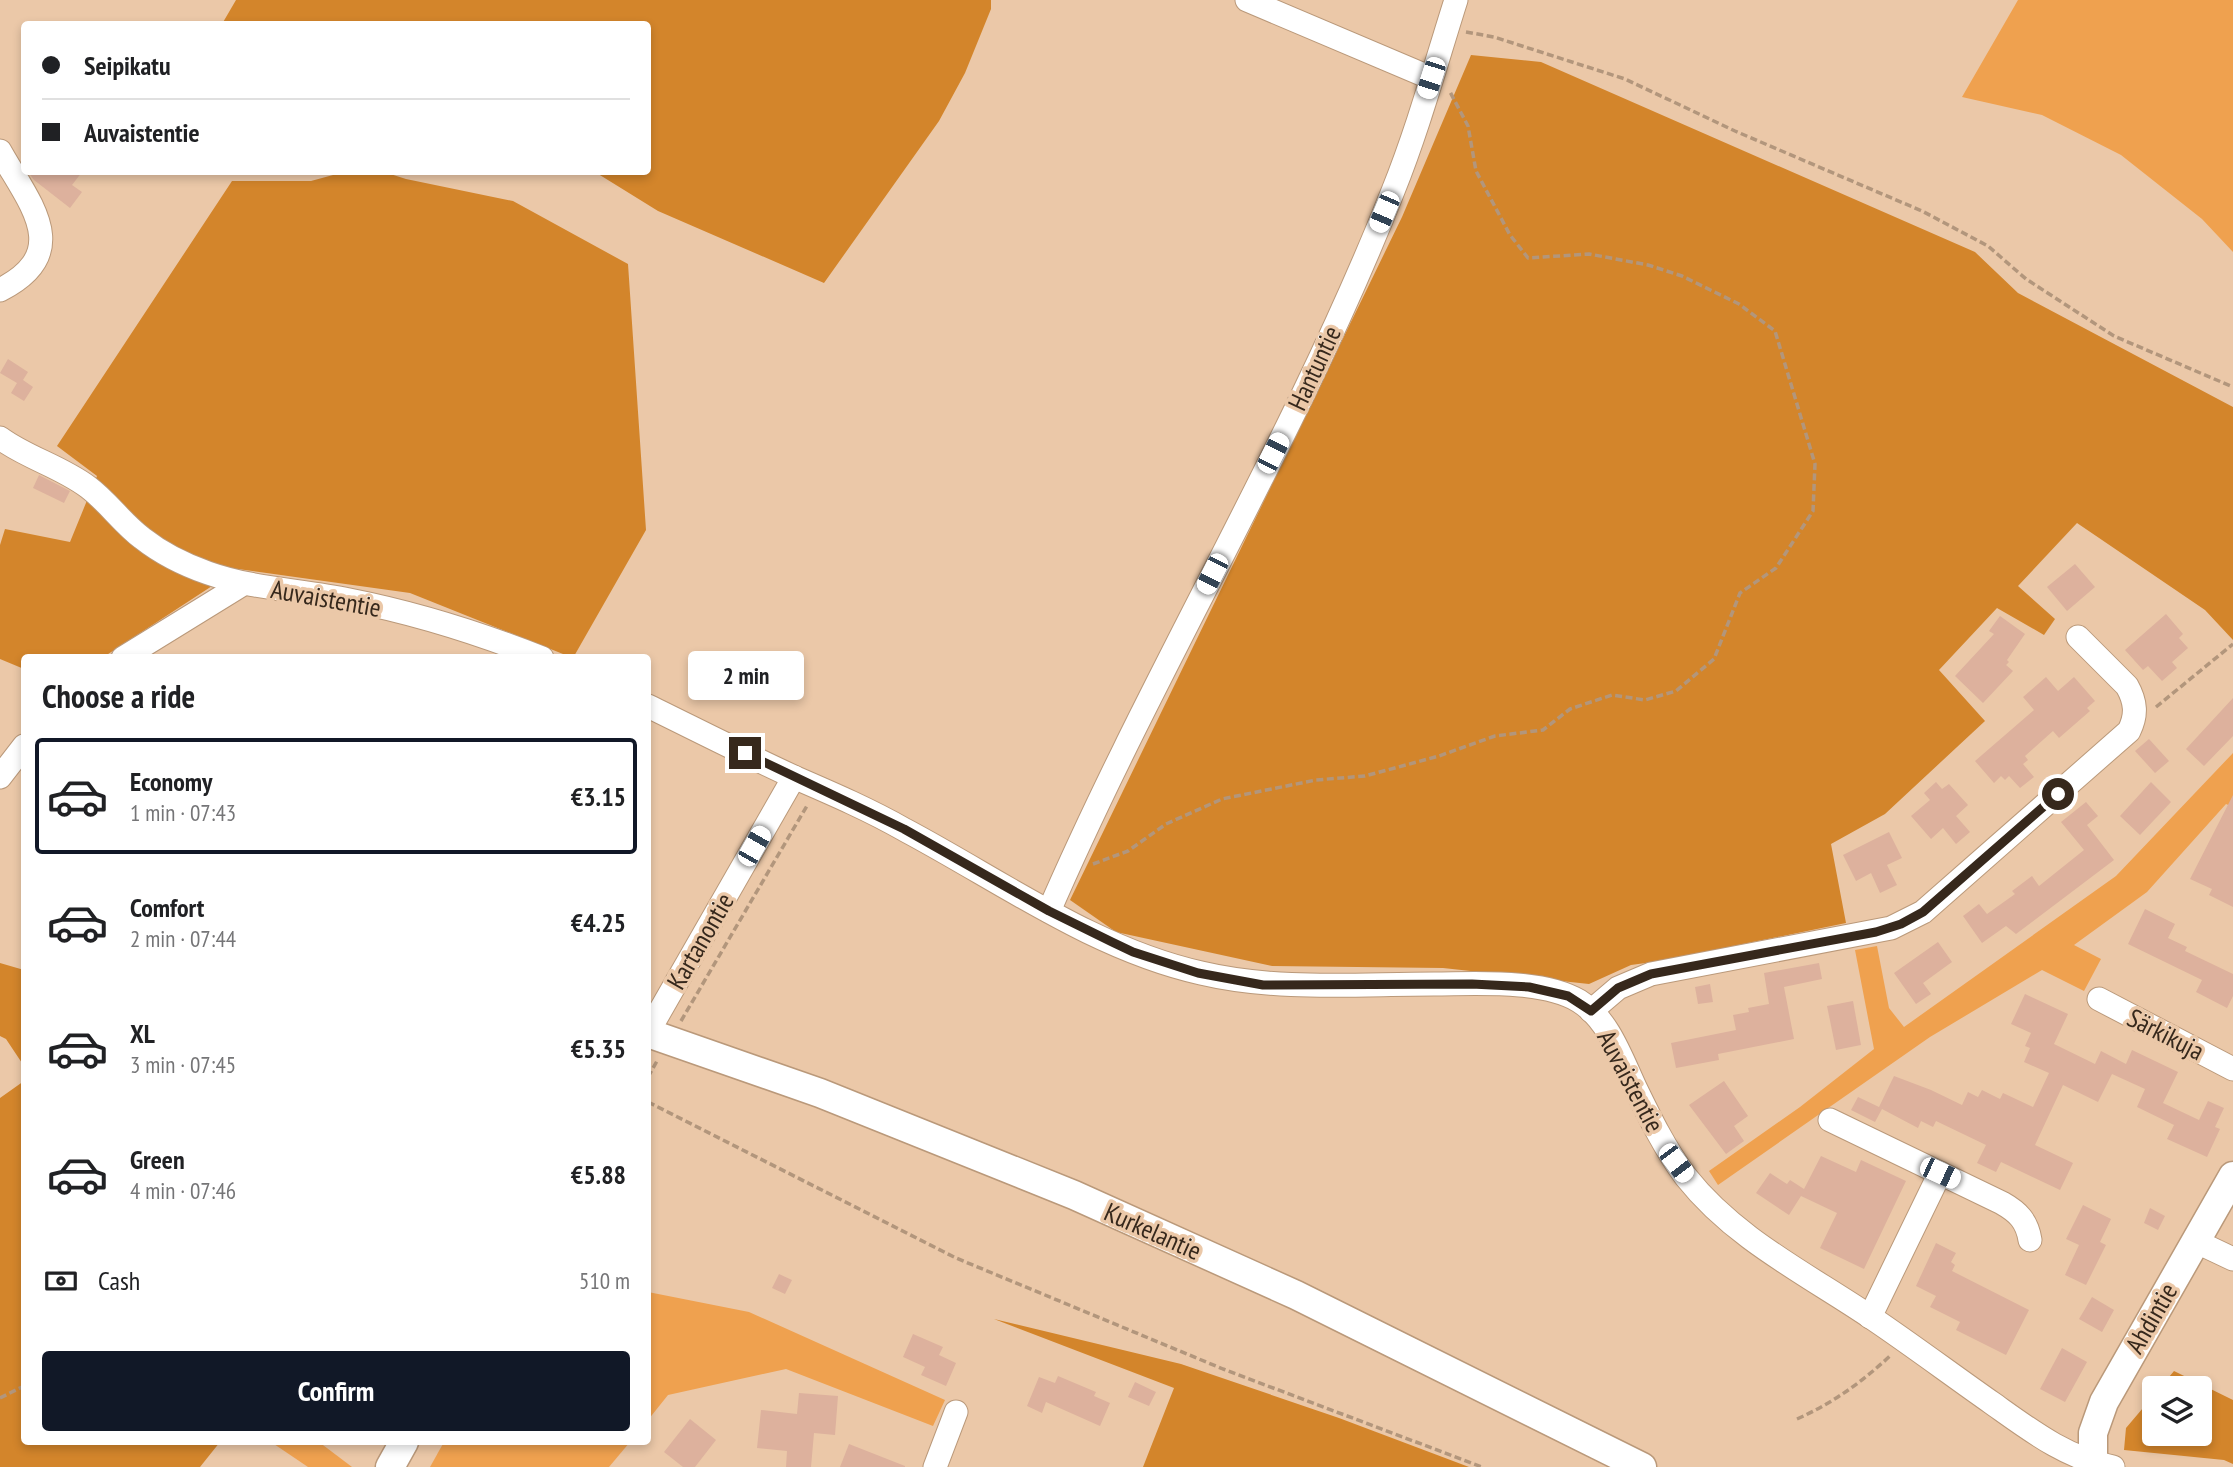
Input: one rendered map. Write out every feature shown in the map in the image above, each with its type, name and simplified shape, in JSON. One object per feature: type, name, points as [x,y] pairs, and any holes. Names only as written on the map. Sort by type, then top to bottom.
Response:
[{"type":"street","points":[[1247,0],[1433,71]]},
{"type":"street","name":"Hantuntie","points":[[1049,911],[1102,793],[1310,380],[1394,189],[1456,0]]},
{"type":"street","points":[[0,151],[34,211],[43,240],[34,264],[13,283],[0,290]]},
{"type":"street","points":[[0,438],[14,448],[54,465],[88,488],[141,538],[174,558],[243,584]]},
{"type":"street","name":"Auvaistentie","points":[[129,654],[243,584],[348,599],[408,613],[470,630],[532,654]]},
{"type":"street","points":[[1591,1011],[1618,988],[1651,974],[1876,932],[1923,912],[2129,731],[2135,715],[2132,696],[2127,686],[2078,637]]},
{"type":"street","name":"Auvaistentie","points":[[651,707],[904,829],[1049,911],[1133,952],[1198,973],[1263,985],[1472,984],[1529,987],[1568,996],[1591,1011],[1609,1035],[1664,1144],[1690,1182],[1722,1216],[1781,1261],[1870,1317],[2044,1440],[2100,1466]]},
{"type":"street","points":[[0,777],[21,750]]},
{"type":"street","name":"Kartanontie","points":[[651,1027],[794,777]]},
{"type":"street","name":"Särkikuja","points":[[2099,999],[2233,1069]]},
{"type":"street","name":"Kurkelantie","points":[[651,1033],[820,1093],[1074,1195],[1296,1295],[1642,1467]]},
{"type":"street","points":[[1830,1120],[2011,1208],[2026,1223],[2029,1240]]},
{"type":"street","points":[[1870,1317],[1940,1173]]},
{"type":"street","name":"Ahdintie","points":[[2100,1466],[2093,1433],[2104,1402],[2233,1176]]},
{"type":"street","points":[[2196,1241],[2233,1259]]},
{"type":"street","points":[[935,1467],[956,1412]]},
{"type":"street","points":[[390,1467],[402,1445]]},
{"type":"path","points":[[1447,28],[1494,37],[1625,79],[1735,131],[1923,211],[1988,246],[2026,279],[2114,336],[2233,387]]},
{"type":"path","points":[[1064,875],[1128,851],[1166,824],[1222,799],[1316,780],[1365,776],[1439,756],[1495,736],[1544,730],[1570,709],[1612,695],[1645,700],[1676,691],[1714,659],[1740,593],[1776,568],[1813,512],[1815,464],[1775,331],[1739,304],[1682,276],[1648,265],[1589,254],[1528,258],[1510,235],[1476,171],[1468,126],[1433,71]]},
{"type":"path","points":[[2135,715],[2154,708],[2233,644]]},
{"type":"path","points":[[687,1011],[818,788]]},
{"type":"path","points":[[651,1104],[956,1258],[1223,1369],[1482,1467]]},
{"type":"path","points":[[1797,1419],[1827,1405],[1862,1382],[1905,1341]]},
{"type":"path","points":[[0,1398],[21,1388]]},
{"type":"shaded area","points":[[236,0],[991,0],[991,9],[965,73],[939,121],[824,283],[658,211],[600,175],[651,175],[651,21],[224,21]]},
{"type":"shaded area","points":[[2018,0],[2233,0],[2233,252],[2202,219],[2121,155],[2042,115],[1962,97]]},
{"type":"shaded area","points":[[1471,55],[1541,62],[1975,252],[2018,293],[2233,407],[2233,640],[2205,610],[2077,523],[2018,586],[2055,619],[2044,635],[1997,608],[1939,670],[1985,721],[1885,814],[1831,844],[1846,923],[1631,965],[1589,984],[1443,968],[1272,966],[1116,932],[1070,900],[1402,217]]},
{"type":"shaded area","points":[[333,175],[393,175],[513,201],[628,264],[646,530],[575,654],[563,654],[410,593],[238,569],[108,654],[21,654],[21,668],[0,659],[0,545],[5,529],[70,542],[97,476],[57,446],[232,181],[311,181]]},
{"type":"shaded area","points":[[2233,753],[2233,807],[2226,804],[2147,892],[2074,945],[2101,959],[2084,991],[2042,970],[1930,1037],[1718,1185],[1709,1171],[1800,1107],[1874,1049],[1855,950],[1877,946],[1889,1008],[1904,1027],[2116,876]]},
{"type":"shaded area","points":[[0,963],[21,969],[21,1062],[6,1039],[0,1036]]},
{"type":"shaded area","points":[[21,1083],[21,1445],[218,1445],[200,1467],[0,1467],[0,1098]]},
{"type":"shaded area","points":[[651,1293],[749,1312],[945,1400],[933,1426],[786,1369],[668,1395],[651,1416]]},
{"type":"shaded area","points":[[994,1319],[1181,1364],[1339,1418],[1469,1467],[1143,1467],[1174,1388]]},
{"type":"shaded area","points":[[2174,1371],[2184,1376],[2170,1376]]},
{"type":"shaded area","points":[[2212,1390],[2233,1400],[2233,1464],[2224,1460],[2124,1450],[2126,1428],[2142,1409],[2142,1446],[2212,1446]]},
{"type":"shaded area","points":[[275,1445],[323,1445],[352,1467],[308,1467]]},
{"type":"shaded area","points":[[442,1445],[627,1445],[609,1467],[430,1467]]},
{"type":"building","points":[[30,175],[80,175],[72,185],[82,192],[70,208]]},
{"type":"building","points":[[8,359],[28,372],[23,380],[33,387],[24,401],[11,393],[17,383],[0,373]]},
{"type":"building","points":[[39,475],[70,491],[64,503],[33,488]]},
{"type":"building","points":[[2075,564],[2095,587],[2067,611],[2047,587]]},
{"type":"building","points":[[2166,614],[2183,634],[2179,638],[2188,648],[2172,662],[2177,668],[2162,681],[2148,666],[2143,670],[2125,650]]},
{"type":"building","points":[[2000,616],[2025,634],[2007,660],[2009,662],[2006,665],[2013,671],[1983,703],[1955,676],[1994,634],[1989,631]]},
{"type":"building","points":[[2046,677],[2058,691],[2074,677],[2095,701],[2087,708],[2090,711],[2059,738],[2053,731],[2025,756],[2028,760],[2023,764],[2034,777],[2020,788],[2009,776],[2005,780],[2001,776],[1994,783],[1975,761],[2034,710],[2023,697]]},
{"type":"building","points":[[2233,698],[2233,736],[2204,766],[2186,749]]},
{"type":"building","points":[[2149,739],[2169,761],[2155,773],[2135,751]]},
{"type":"building","points":[[1936,782],[1942,789],[1949,784],[1968,805],[1956,816],[1970,832],[1956,844],[1943,828],[1931,839],[1911,816],[1930,800],[1924,793]]},
{"type":"building","points":[[2151,782],[2171,802],[2140,835],[2120,816]]},
{"type":"building","points":[[2233,795],[2233,907],[2209,895],[2212,889],[2190,879]]},
{"type":"building","points":[[2086,802],[2098,816],[2087,825],[2114,860],[2016,934],[2006,926],[1982,943],[1963,916],[1979,904],[1987,914],[2015,894],[2012,891],[2032,876],[2039,886],[2084,850],[2061,822]]},
{"type":"building","points":[[1889,832],[1902,858],[1887,865],[1897,885],[1880,893],[1871,873],[1856,881],[1843,855]]},
{"type":"building","points":[[2145,909],[2175,924],[2168,938],[2187,947],[2185,951],[2233,974],[2233,996],[2227,1008],[2196,992],[2202,980],[2128,944]]},
{"type":"building","points":[[1938,942],[1952,962],[1923,983],[1931,994],[1916,1004],[1894,973]]},
{"type":"building","points":[[1819,963],[1822,979],[1784,987],[1794,1039],[1718,1054],[1719,1060],[1676,1068],[1671,1043],[1736,1030],[1733,1015],[1749,1012],[1748,1008],[1769,1004],[1764,973]]},
{"type":"building","points":[[1710,984],[1713,1002],[1698,1004],[1695,987]]},
{"type":"building","points":[[2025,994],[2068,1014],[2054,1044],[2095,1064],[2101,1051],[2126,1064],[2132,1050],[2178,1072],[2163,1103],[2199,1120],[2208,1101],[2224,1108],[2215,1127],[2220,1129],[2207,1157],[2167,1139],[2174,1125],[2137,1107],[2145,1089],[2112,1074],[2098,1102],[2063,1085],[2035,1145],[2073,1163],[2060,1190],[2001,1162],[1996,1172],[1977,1163],[1986,1145],[1936,1121],[1933,1127],[1921,1121],[1918,1128],[1882,1109],[1875,1122],[1851,1110],[1858,1097],[1879,1107],[1894,1076],[1962,1105],[1968,1092],[1978,1097],[1982,1090],[2000,1099],[2003,1093],[2033,1107],[2049,1073],[2024,1062],[2030,1048],[2025,1046],[2031,1033],[2011,1024]]},
{"type":"building","points":[[1853,1001],[1861,1045],[1836,1050],[1827,1006]]},
{"type":"building","points":[[1724,1081],[1748,1116],[1734,1126],[1744,1141],[1726,1154],[1689,1105]]},
{"type":"building","points":[[1821,1156],[1856,1172],[1861,1160],[1906,1181],[1864,1269],[1820,1248],[1837,1213],[1801,1196],[1789,1215],[1756,1193],[1770,1173],[1787,1184],[1790,1180],[1804,1189]]},
{"type":"building","points":[[2083,1205],[2111,1219],[2100,1242],[2106,1245],[2086,1285],[2065,1275],[2079,1245],[2066,1239]]},
{"type":"building","points":[[2150,1208],[2165,1216],[2158,1230],[2144,1223]]},
{"type":"building","points":[[1936,1243],[1956,1253],[1951,1262],[1955,1265],[1952,1271],[2029,1310],[2006,1355],[1956,1330],[1960,1322],[1930,1307],[1936,1296],[1916,1286]]},
{"type":"building","points":[[779,1274],[792,1280],[785,1294],[772,1288]]},
{"type":"building","points":[[2092,1297],[2114,1310],[2102,1332],[2079,1319]]},
{"type":"building","points":[[913,1334],[943,1347],[939,1355],[956,1363],[946,1386],[921,1375],[925,1367],[903,1357]]},
{"type":"building","points":[[2062,1348],[2087,1362],[2065,1402],[2040,1389]]},
{"type":"building","points":[[1058,1376],[1096,1392],[1094,1396],[1110,1403],[1100,1426],[1046,1402],[1042,1413],[1027,1406],[1039,1377],[1055,1383]]},
{"type":"building","points":[[1135,1382],[1156,1392],[1149,1406],[1128,1397]]},
{"type":"building","points":[[799,1393],[838,1396],[835,1435],[814,1433],[811,1467],[786,1467],[787,1451],[757,1448],[761,1410],[797,1414]]},
{"type":"building","points":[[690,1419],[716,1440],[695,1467],[683,1467],[664,1452]]},
{"type":"building","points":[[849,1444],[905,1466],[905,1467],[840,1467]]},
{"type":"route","points":[[745,753],[904,829],[1049,911],[1112,942],[1133,952],[1198,973],[1263,985],[1472,984],[1529,987],[1568,996],[1591,1011],[1618,988],[1651,974],[1876,932],[1901,924],[1923,912],[2058,794]]}]
